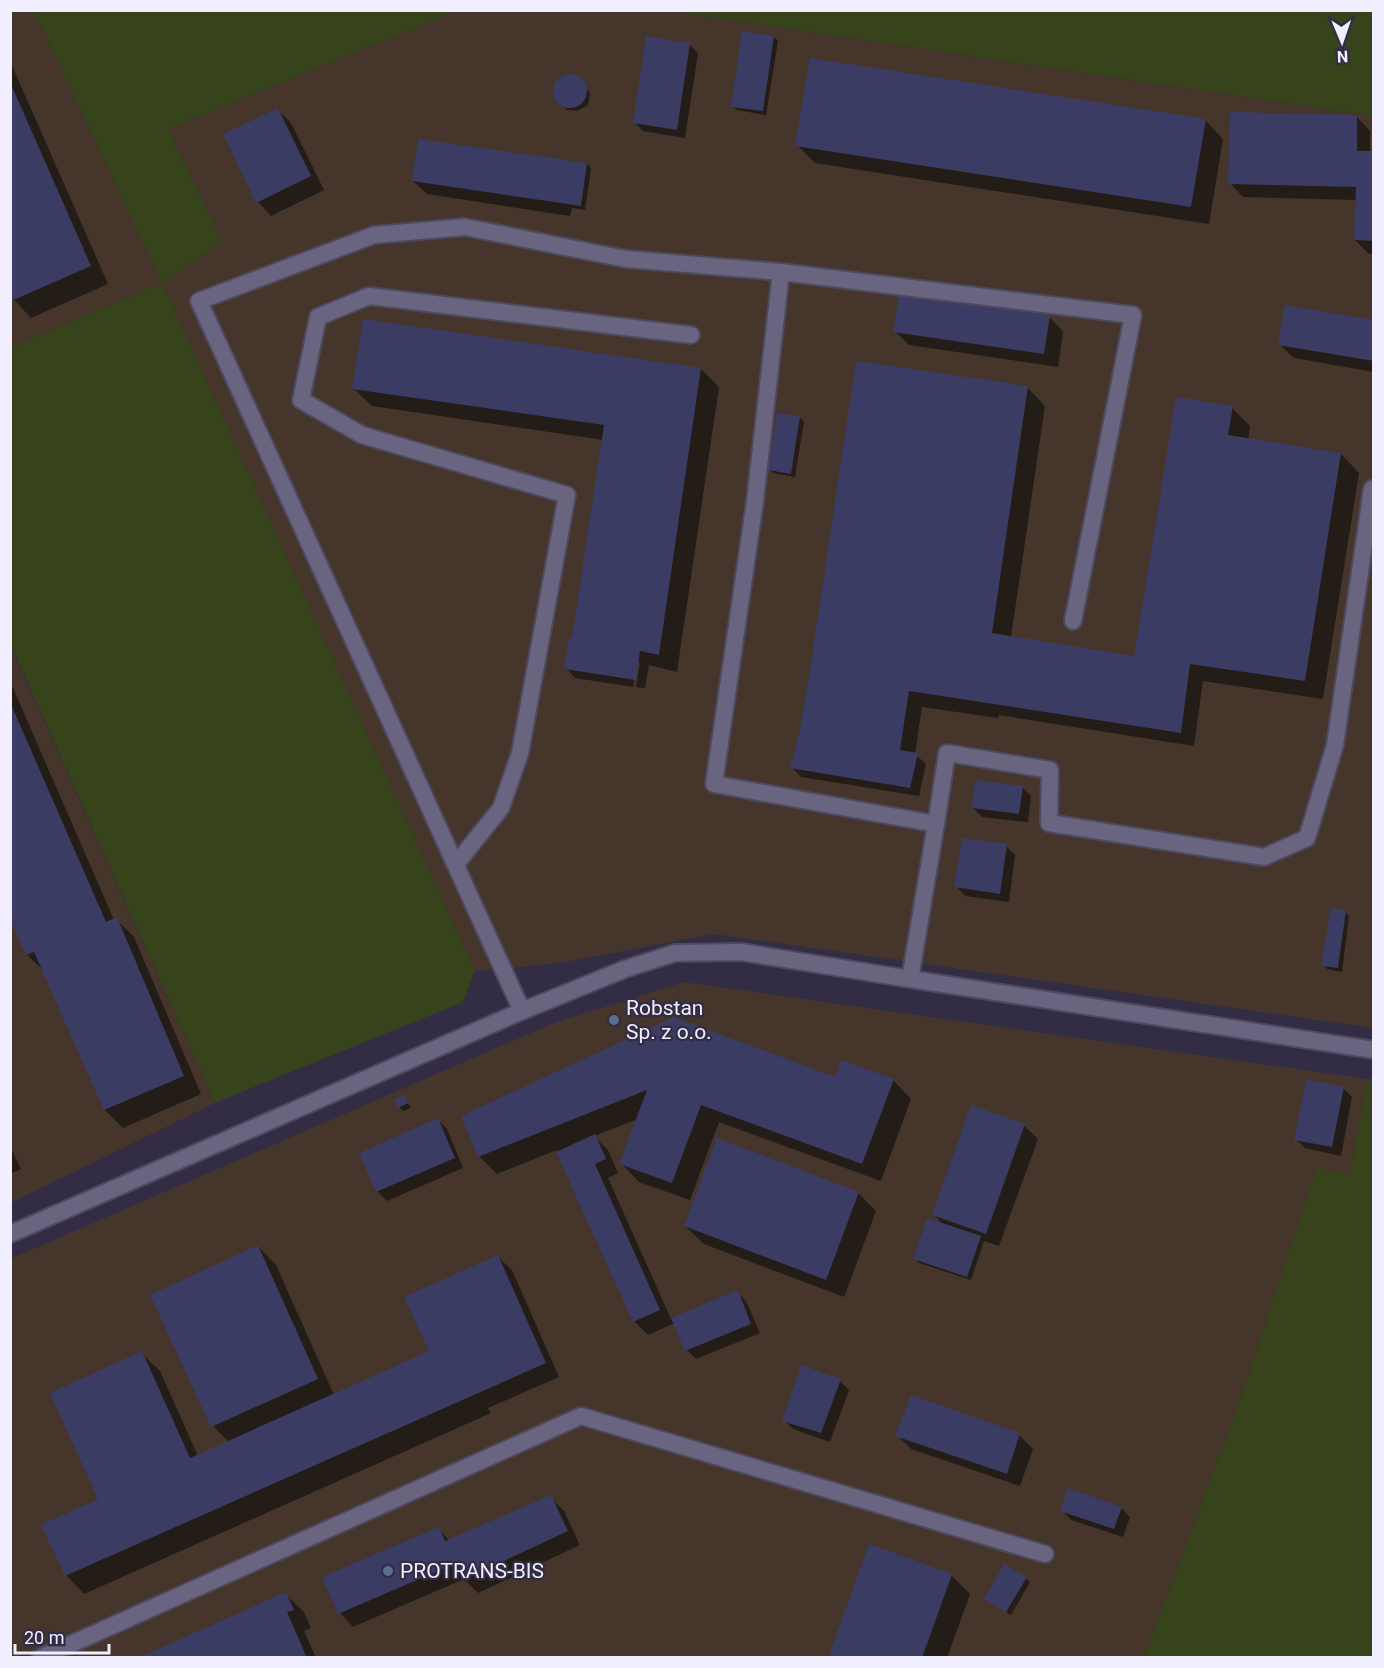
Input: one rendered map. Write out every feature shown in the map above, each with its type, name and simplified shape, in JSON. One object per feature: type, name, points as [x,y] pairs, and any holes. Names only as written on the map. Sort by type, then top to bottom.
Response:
[{"type":"lane","points":[[522,1011],[200,301],[374,235],[465,227],[626,259],[781,272],[1133,315],[1073,621]]},
{"type":"lane","points":[[781,272],[755,501],[714,784],[936,824]]},
{"type":"lane","points":[[456,864],[501,808],[520,753],[567,495],[362,435],[301,400],[318,317],[369,296],[691,335]]},
{"type":"lane","points":[[910,978],[947,753],[1050,770],[1049,823],[1264,857],[1307,838],[1335,745],[1372,489]]},
{"type":"lane","points":[[10,1234],[522,1011],[625,969],[675,953],[741,952],[1374,1050]]},
{"type":"lane","points":[[40,1658],[580,1416],[1045,1554]]},
{"type":"shaded area","points":[[11,11],[34,11],[162,283],[11,347]]},
{"type":"shaded area","points":[[457,11],[670,11],[1373,116],[1373,1028],[714,934],[560,963],[475,971],[162,283],[222,241],[168,129]]},
{"type":"shaded area","points":[[10,645],[215,1103],[11,1203],[10,1203]]},
{"type":"shaded area","points":[[684,982],[1368,1079],[1349,1176],[1317,1167],[1244,1389],[1144,1657],[11,1657],[10,1259],[554,1023]]},
{"type":"green space","points":[[34,11],[457,11],[168,129],[222,241],[162,283]]},
{"type":"green space","points":[[670,11],[1373,11],[1373,116]]},
{"type":"green space","points":[[162,283],[475,971],[463,1002],[215,1103],[11,645],[11,347]]},
{"type":"green space","points":[[1368,1079],[1374,1079],[1373,1657],[1144,1657],[1244,1389],[1317,1166],[1349,1176]]},
{"type":"building","points":[[742,31],[774,36],[763,111],[731,107]]},
{"type":"building","points":[[646,36],[690,43],[677,130],[633,123]]},
{"type":"building","points":[[810,58],[1206,119],[1191,207],[795,146]]},
{"type":"building","points":[[570,74],[582,79],[587,91],[582,103],[570,108],[558,103],[553,91],[558,79]]},
{"type":"building","points":[[10,82],[91,266],[11,301],[10,299]]},
{"type":"building","points":[[278,108],[311,176],[256,203],[223,134]]},
{"type":"building","points":[[1230,112],[1357,115],[1357,151],[1374,151],[1374,241],[1354,240],[1356,187],[1228,184]]},
{"type":"building","points":[[418,139],[587,163],[581,206],[412,181]]},
{"type":"building","points":[[899,293],[1050,315],[1044,354],[893,332]]},
{"type":"building","points":[[1285,305],[1374,320],[1374,361],[1278,345]]},
{"type":"building","points":[[363,319],[701,368],[659,655],[640,651],[636,680],[564,669],[569,638],[572,638],[604,425],[352,389]]},
{"type":"building","points":[[856,361],[1028,386],[992,633],[1134,656],[1176,397],[1233,406],[1228,435],[1341,453],[1305,681],[1190,664],[1181,733],[909,691],[900,750],[918,753],[910,788],[790,768],[799,734],[809,676]]},
{"type":"building","points":[[777,413],[800,416],[791,474],[768,470]]},
{"type":"building","points":[[10,702],[106,922],[117,917],[184,1076],[104,1110],[34,952],[26,955],[10,920]]},
{"type":"building","points":[[975,780],[1023,786],[1019,814],[972,808]]},
{"type":"building","points":[[962,838],[1007,844],[1000,894],[954,887]]},
{"type":"building","points":[[1331,908],[1346,910],[1338,968],[1321,966]]},
{"type":"building","points":[[674,1017],[835,1077],[841,1060],[894,1079],[862,1164],[701,1105],[672,1183],[619,1164],[647,1090],[478,1157],[461,1116]]},
{"type":"building","points":[[1306,1079],[1344,1087],[1332,1147],[1294,1140]]},
{"type":"building","points":[[405,1095],[408,1103],[398,1108],[394,1099]]},
{"type":"building","points":[[971,1105],[1025,1124],[986,1234],[932,1215]]},
{"type":"building","points":[[438,1118],[455,1158],[376,1192],[359,1153]]},
{"type":"building","points":[[595,1134],[606,1159],[595,1164],[660,1310],[633,1322],[556,1152]]},
{"type":"building","points":[[717,1138],[859,1192],[826,1280],[684,1226]]},
{"type":"building","points":[[927,1218],[981,1236],[967,1277],[913,1259]]},
{"type":"building","points":[[258,1245],[318,1379],[211,1427],[150,1295]]},
{"type":"building","points":[[498,1255],[546,1363],[65,1576],[41,1525],[98,1499],[50,1393],[142,1351],[190,1458],[429,1351],[404,1297]]},
{"type":"building","points":[[738,1290],[751,1324],[685,1351],[671,1318]]},
{"type":"building","points":[[801,1365],[841,1379],[821,1433],[782,1421]]},
{"type":"building","points":[[911,1395],[1020,1433],[1007,1474],[895,1436]]},
{"type":"building","points":[[1068,1488],[1122,1507],[1114,1529],[1060,1511]]},
{"type":"building","points":[[551,1495],[568,1531],[463,1580],[454,1564],[338,1614],[322,1577],[439,1527],[445,1541]]},
{"type":"building","points":[[869,1544],[952,1574],[922,1658],[828,1658]]},
{"type":"building","points":[[1004,1564],[1027,1577],[1006,1612],[984,1599]]},
{"type":"building","points":[[286,1592],[294,1610],[287,1612],[307,1658],[138,1658]]},
{"type":"place","name":"Robstan Sp. z o.o.","points":[[614,1020]]},
{"type":"place","name":"PROTRANS-BIS","points":[[388,1571]]}]
